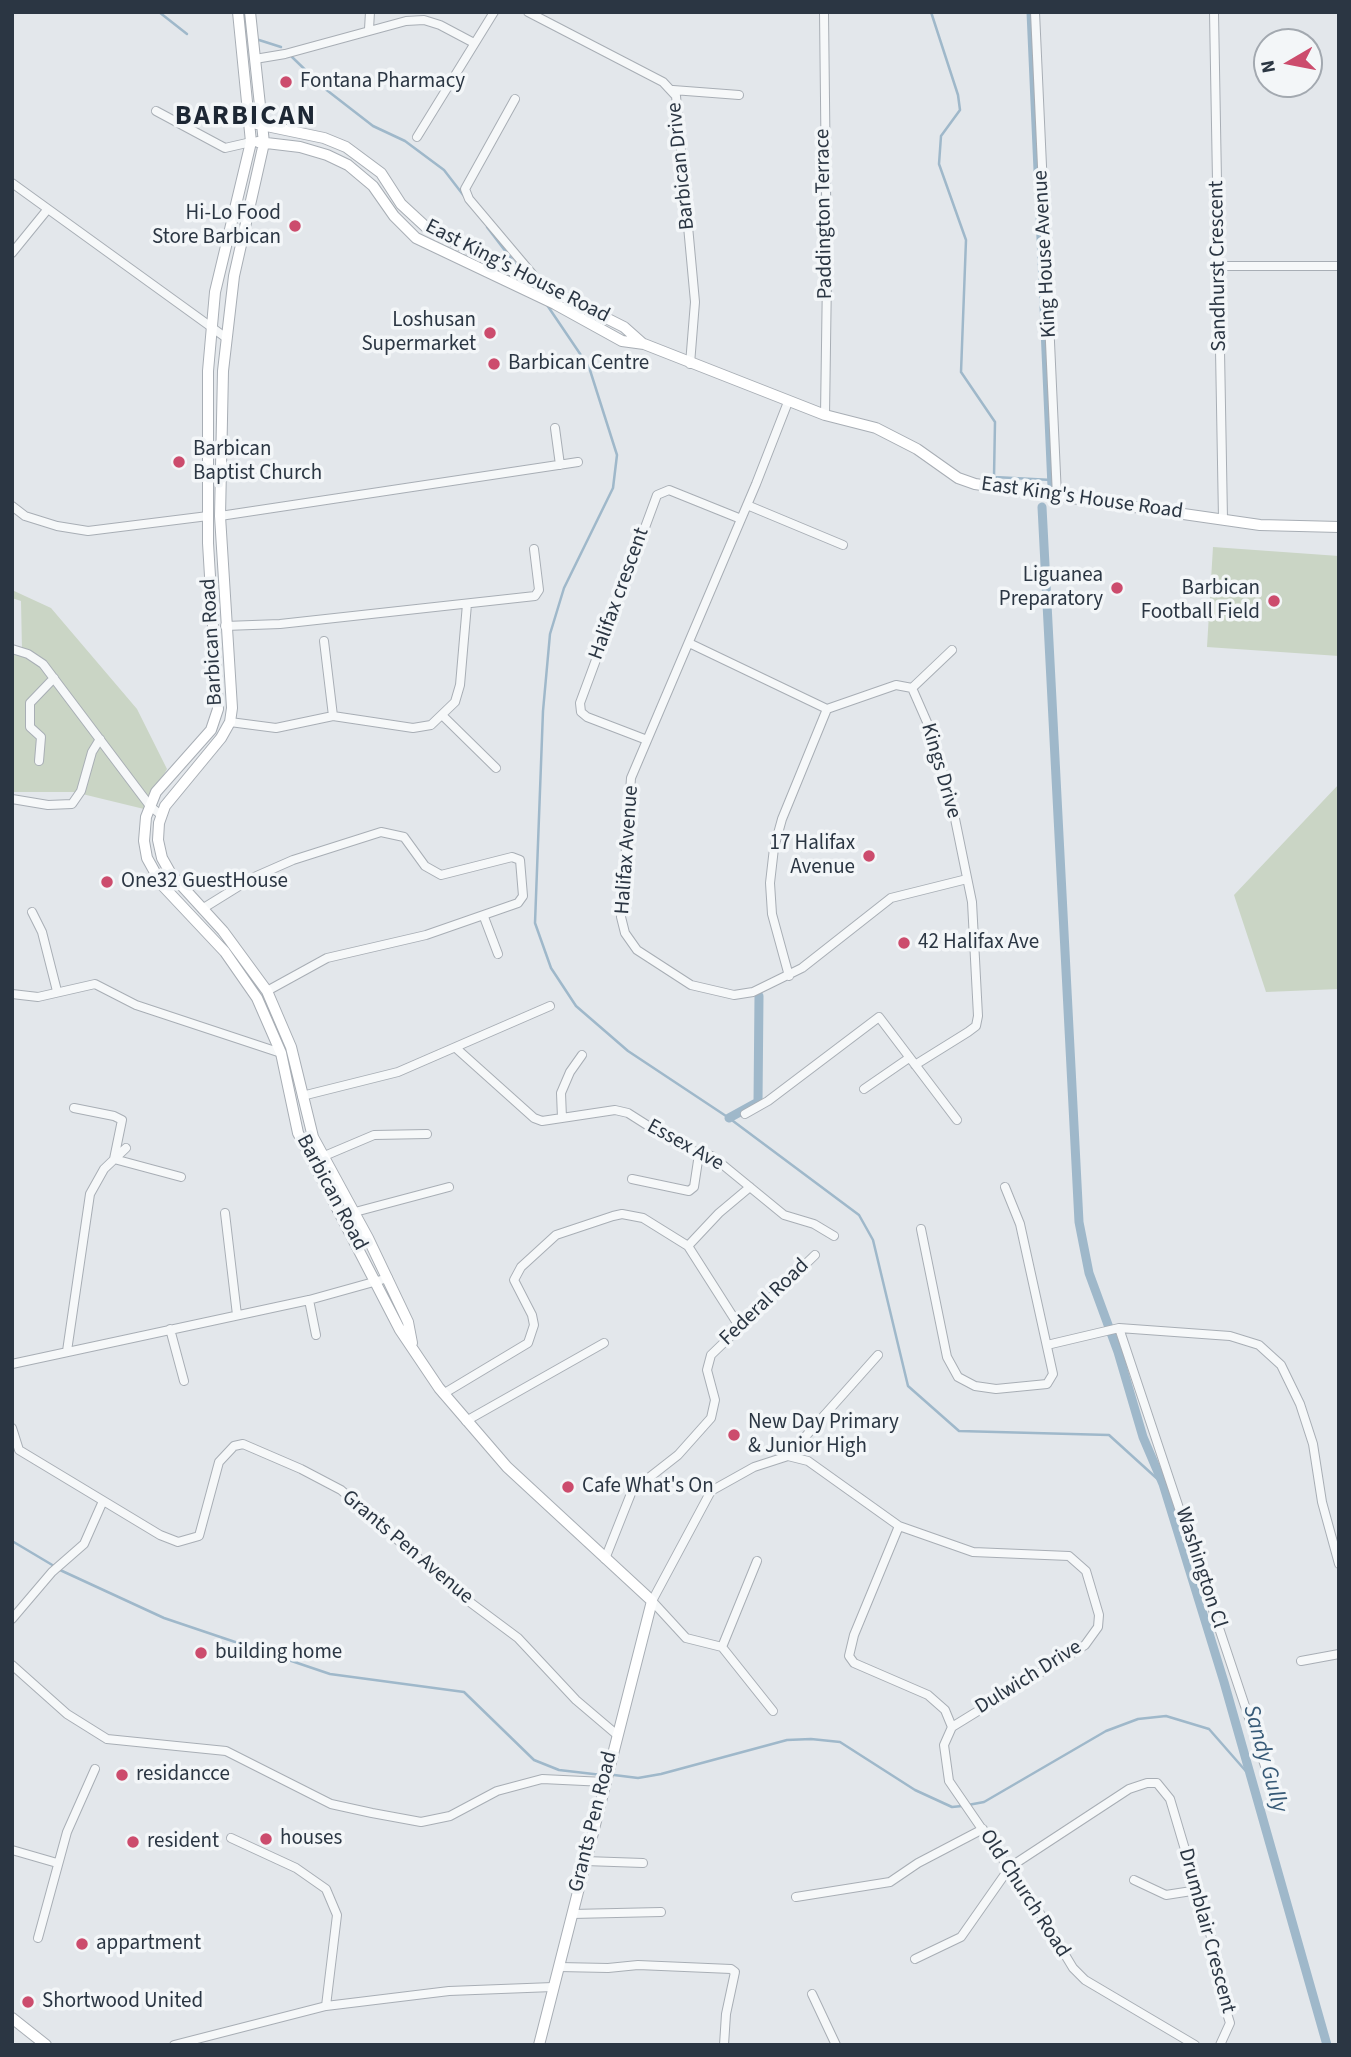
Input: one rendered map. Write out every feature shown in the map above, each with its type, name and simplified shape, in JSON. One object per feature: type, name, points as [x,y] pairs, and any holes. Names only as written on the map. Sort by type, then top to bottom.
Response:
[{"type":"main road","name":"Barbican Road","points":[[238,12],[256,125],[264,142],[234,276],[225,337],[220,516],[232,708],[230,722],[216,745],[172,796],[161,815],[158,840],[162,858],[171,874],[249,964],[267,991],[291,1047],[306,1118],[323,1157],[355,1212],[382,1280]]},
{"type":"main road","name":"Barbican Road","points":[[250,12],[255,59],[256,125],[215,292],[211,326],[208,516],[218,709],[211,730],[167,778],[150,806],[144,841],[153,871],[240,970],[270,1023],[281,1053],[298,1133],[408,1322],[413,1346],[443,1394],[507,1467],[652,1601]]},
{"type":"main road","name":"East King's House Road","points":[[256,125],[324,138],[346,147],[381,173],[415,219],[502,268],[624,327],[644,344]]},
{"type":"main road","name":"East King's House Road","points":[[251,142],[300,147],[327,155],[348,165],[373,187],[394,216],[416,238],[555,304],[622,341],[644,344],[788,402],[876,428],[917,449],[958,478],[1008,491],[1260,525],[1339,527]]},
{"type":"main road","name":"Grants Pen Road","points":[[539,2045],[652,1601]]},
{"type":"main road","points":[[12,2018],[46,2045]]},
{"type":"street","points":[[369,29],[370,12]]},
{"type":"street","points":[[417,137],[494,12]]},
{"type":"street","name":"Barbican Drive","points":[[528,12],[673,90],[678,104],[695,302],[690,364]]},
{"type":"street","name":"Paddington Terrace","points":[[824,12],[825,415]]},
{"type":"street","name":"King House Avenue","points":[[1035,12],[1058,496]]},
{"type":"street","name":"Sandhurst Crescent","points":[[1214,12],[1223,519]]},
{"type":"street","points":[[255,59],[285,54],[369,29],[424,20],[440,25],[474,44]]},
{"type":"street","points":[[673,90],[738,95]]},
{"type":"street","points":[[515,99],[464,189],[469,199],[539,284]]},
{"type":"street","points":[[156,111],[225,148],[251,142]]},
{"type":"street","points":[[12,183],[225,337]]},
{"type":"street","points":[[12,253],[47,210]]},
{"type":"street","points":[[1219,266],[1339,266]]},
{"type":"street","name":"Halifax Avenue","points":[[788,402],[631,778],[627,801],[621,917],[625,933],[637,950],[691,985],[734,995],[753,992],[802,968],[891,898],[967,878]]},
{"type":"street","points":[[555,428],[560,465]]},
{"type":"street","points":[[220,516],[578,462]]},
{"type":"street","name":"Halifax crescent","points":[[646,740],[587,717],[581,712],[580,703],[657,495],[669,490],[741,519]]},
{"type":"street","points":[[747,505],[843,545]]},
{"type":"street","points":[[12,506],[24,516],[57,526],[88,531],[208,516]]},
{"type":"street","points":[[225,626],[280,624],[535,596],[539,590],[534,550]]},
{"type":"street","points":[[230,722],[276,728],[333,716],[423,728],[443,716],[455,702],[460,685],[467,604]]},
{"type":"street","points":[[324,641],[333,716]]},
{"type":"street","points":[[689,643],[827,709],[897,685],[912,688],[952,650]]},
{"type":"street","points":[[12,649],[28,654],[43,664],[150,806],[161,815]]},
{"type":"street","points":[[38,761],[41,737],[28,722],[30,703],[54,678]]},
{"type":"street","name":"Kings Drive","points":[[864,1089],[976,1026],[978,1016],[967,878],[947,783],[930,729],[912,688]]},
{"type":"street","points":[[789,975],[772,914],[774,848],[782,819],[827,709]]},
{"type":"street","points":[[443,716],[496,768]]},
{"type":"street","points":[[15,799],[48,805],[72,804],[81,791],[92,752],[100,739]]},
{"type":"street","points":[[202,909],[251,878],[293,860],[382,832],[404,837],[432,873],[441,875],[514,857],[520,860],[523,896],[517,903],[484,917],[426,935],[327,958],[267,991]]},
{"type":"street","points":[[32,912],[42,932],[57,991]]},
{"type":"street","points":[[484,917],[498,954]]},
{"type":"street","points":[[12,994],[38,997],[94,984],[136,1005],[281,1053]]},
{"type":"street","points":[[302,1096],[398,1072],[550,1006]]},
{"type":"street","points":[[745,1114],[768,1101],[874,1018],[879,1017],[957,1120]]},
{"type":"street","name":"Essex Ave","points":[[457,1048],[534,1118],[542,1121],[622,1110],[683,1148],[712,1156],[784,1215],[814,1224],[834,1236]]},
{"type":"street","points":[[562,1118],[561,1093],[582,1055]]},
{"type":"street","points":[[74,1108],[122,1120],[114,1159]]},
{"type":"street","points":[[323,1157],[374,1135],[427,1134]]},
{"type":"street","points":[[66,1351],[90,1194],[95,1182],[126,1148]]},
{"type":"street","points":[[632,1179],[689,1191],[694,1186],[699,1154]]},
{"type":"street","points":[[114,1159],[181,1177]]},
{"type":"street","points":[[355,1212],[449,1187]]},
{"type":"street","points":[[688,1246],[719,1213],[750,1187]]},
{"type":"street","points":[[921,1229],[947,1357],[958,1377],[975,1386],[996,1389],[1043,1385],[1051,1381],[1053,1374],[1020,1224],[1005,1187]]},
{"type":"street","points":[[225,1213],[237,1315]]},
{"type":"street","points":[[443,1394],[528,1343],[533,1334],[532,1315],[514,1280],[521,1267],[556,1235],[622,1214],[643,1217],[688,1246],[739,1326]]},
{"type":"street","name":"Federal Road","points":[[606,1559],[632,1491],[678,1455],[711,1418],[715,1406],[708,1362],[739,1326],[815,1255]]},
{"type":"street","points":[[12,1364],[309,1300],[382,1280]]},
{"type":"street","points":[[309,1300],[316,1335]]},
{"type":"street","points":[[1047,1345],[1119,1328],[1230,1336],[1259,1345],[1273,1356],[1286,1372],[1313,1444],[1322,1502],[1339,1564]]},
{"type":"street","name":"Washington Cl","points":[[1119,1328],[1279,1808]]},
{"type":"street","points":[[170,1329],[184,1381]]},
{"type":"street","points":[[466,1421],[604,1343]]},
{"type":"street","points":[[773,1711],[722,1647],[686,1638],[652,1601],[711,1491],[754,1467],[788,1456],[878,1355]]},
{"type":"street","name":"Grants Pen Avenue","points":[[12,1428],[16,1450],[160,1535],[178,1542],[199,1536],[219,1462],[234,1446],[243,1444],[302,1469],[341,1490],[459,1594],[518,1638],[576,1700],[616,1734]]},
{"type":"street","name":"Dulwich Drive","points":[[788,1456],[808,1461],[899,1526],[973,1552],[1069,1556],[1086,1571],[1098,1602],[1098,1627],[1085,1645],[951,1727]]},
{"type":"street","points":[[12,1619],[52,1572],[84,1545],[103,1501]]},
{"type":"street","points":[[899,1526],[854,1635],[849,1656],[854,1663],[928,1695],[945,1710],[951,1727]]},
{"type":"street","points":[[722,1647],[757,1561]]},
{"type":"street","points":[[1301,1661],[1339,1654]]},
{"type":"street","points":[[12,1665],[67,1714],[107,1739],[226,1751],[331,1804],[372,1813],[421,1822],[450,1816],[498,1791],[542,1779],[605,1782]]},
{"type":"street","name":"Old Church Road","points":[[951,1727],[944,1745],[949,1782],[1010,1867],[1073,1968],[1085,1980],[1195,2045]]},
{"type":"street","points":[[38,1938],[57,1863],[95,1769]]},
{"type":"street","name":"Drumblair Crescent","points":[[1010,1867],[1129,1789],[1157,1783],[1170,1799],[1198,1890],[1230,2023],[1220,2045]]},
{"type":"street","points":[[796,1897],[890,1882],[918,1863],[983,1829]]},
{"type":"street","points":[[231,1838],[296,1867],[326,1889],[337,1915],[326,2006]]},
{"type":"street","points":[[12,1850],[57,1863]]},
{"type":"street","points":[[585,1861],[643,1863]]},
{"type":"street","points":[[915,1959],[961,1937],[1010,1867]]},
{"type":"street","points":[[1134,1881],[1166,1895],[1198,1890]]},
{"type":"street","points":[[572,1914],[661,1912]]},
{"type":"street","points":[[559,1967],[608,1968],[638,1965],[731,1969],[735,1972],[726,2014],[724,2045]]},
{"type":"street","points":[[174,2045],[326,2006],[449,1991],[553,1987]]},
{"type":"street","points":[[812,1994],[836,2045]]},
{"type":"green space","name":"Barbican Football Field","points":[[1213,547],[1339,556],[1339,656],[1207,647]]},
{"type":"green space","points":[[12,590],[51,608],[137,709],[167,769],[144,809],[74,792],[12,792],[12,650],[22,650],[21,601],[12,598]]},
{"type":"green space","points":[[1339,784],[1339,989],[1266,992],[1234,895]]},
{"type":"waterway","points":[[159,12],[187,34]]},
{"type":"waterway","points":[[931,12],[958,95],[960,110],[941,136],[939,164],[966,240],[961,372],[995,422],[994,477],[1052,480]]},
{"type":"waterway","points":[[1031,12],[1052,487]]},
{"type":"waterway","points":[[259,40],[281,47]]},
{"type":"waterway","points":[[292,57],[324,88],[373,126],[405,141],[444,170],[464,196]]},
{"type":"waterway","points":[[487,227],[519,269]]},
{"type":"waterway","points":[[547,305],[589,367],[617,455],[613,488],[564,588],[550,634],[543,711],[535,923],[551,968],[576,1006],[628,1051],[729,1118],[859,1215],[873,1240],[908,1386],[959,1431],[1109,1435],[1163,1484]]},
{"type":"waterway","name":"Sandy Gully","points":[[1042,507],[1079,1222],[1089,1273],[1118,1352],[1143,1437],[1163,1484],[1224,1682],[1327,2045]]},
{"type":"waterway","points":[[729,1118],[758,1102],[759,996]]},
{"type":"waterway","points":[[12,1541],[54,1566]]},
{"type":"waterway","points":[[60,1570],[164,1618],[330,1674],[464,1692],[534,1760],[559,1770],[602,1775]]},
{"type":"waterway","name":"Sandy Gully","points":[[968,1805],[984,1802],[1106,1731],[1138,1719],[1166,1716],[1209,1729],[1251,1777]]},
{"type":"waterway","points":[[614,1775],[638,1778],[661,1774],[787,1740],[811,1739],[840,1742],[915,1790],[952,1807],[962,1806]]},
{"type":"place","name":"Fontana Pharmacy","points":[[286,82]]},
{"type":"place","name":"Hi-Lo Food Store Barbican","points":[[295,226]]},
{"type":"place","name":"Loshusan Supermarket","points":[[490,333]]},
{"type":"place","name":"Barbican Centre","points":[[494,364]]},
{"type":"place","name":"Barbican Baptist Church","points":[[179,462]]},
{"type":"place","name":"Liguanea Preparatory","points":[[1117,588]]},
{"type":"place","name":"Barbican Football Field","points":[[1274,601]]},
{"type":"place","name":"17 Halifax Avenue","points":[[869,856]]},
{"type":"place","name":"One32 GuestHouse","points":[[107,882]]},
{"type":"place","name":"42 Halifax Ave","points":[[904,943]]},
{"type":"place","name":"New Day Primary & Junior High","points":[[734,1435]]},
{"type":"place","name":"Cafe What's On","points":[[568,1487]]},
{"type":"place","name":"building home","points":[[201,1653]]},
{"type":"place","name":"residancce","points":[[122,1775]]},
{"type":"place","name":"houses","points":[[266,1839]]},
{"type":"place","name":"resident","points":[[133,1842]]},
{"type":"place","name":"appartment","points":[[82,1944]]},
{"type":"place","name":"Shortwood United","points":[[28,2002]]},
{"type":"district","name":"BARBICAN","points":[[246,118]]}]
